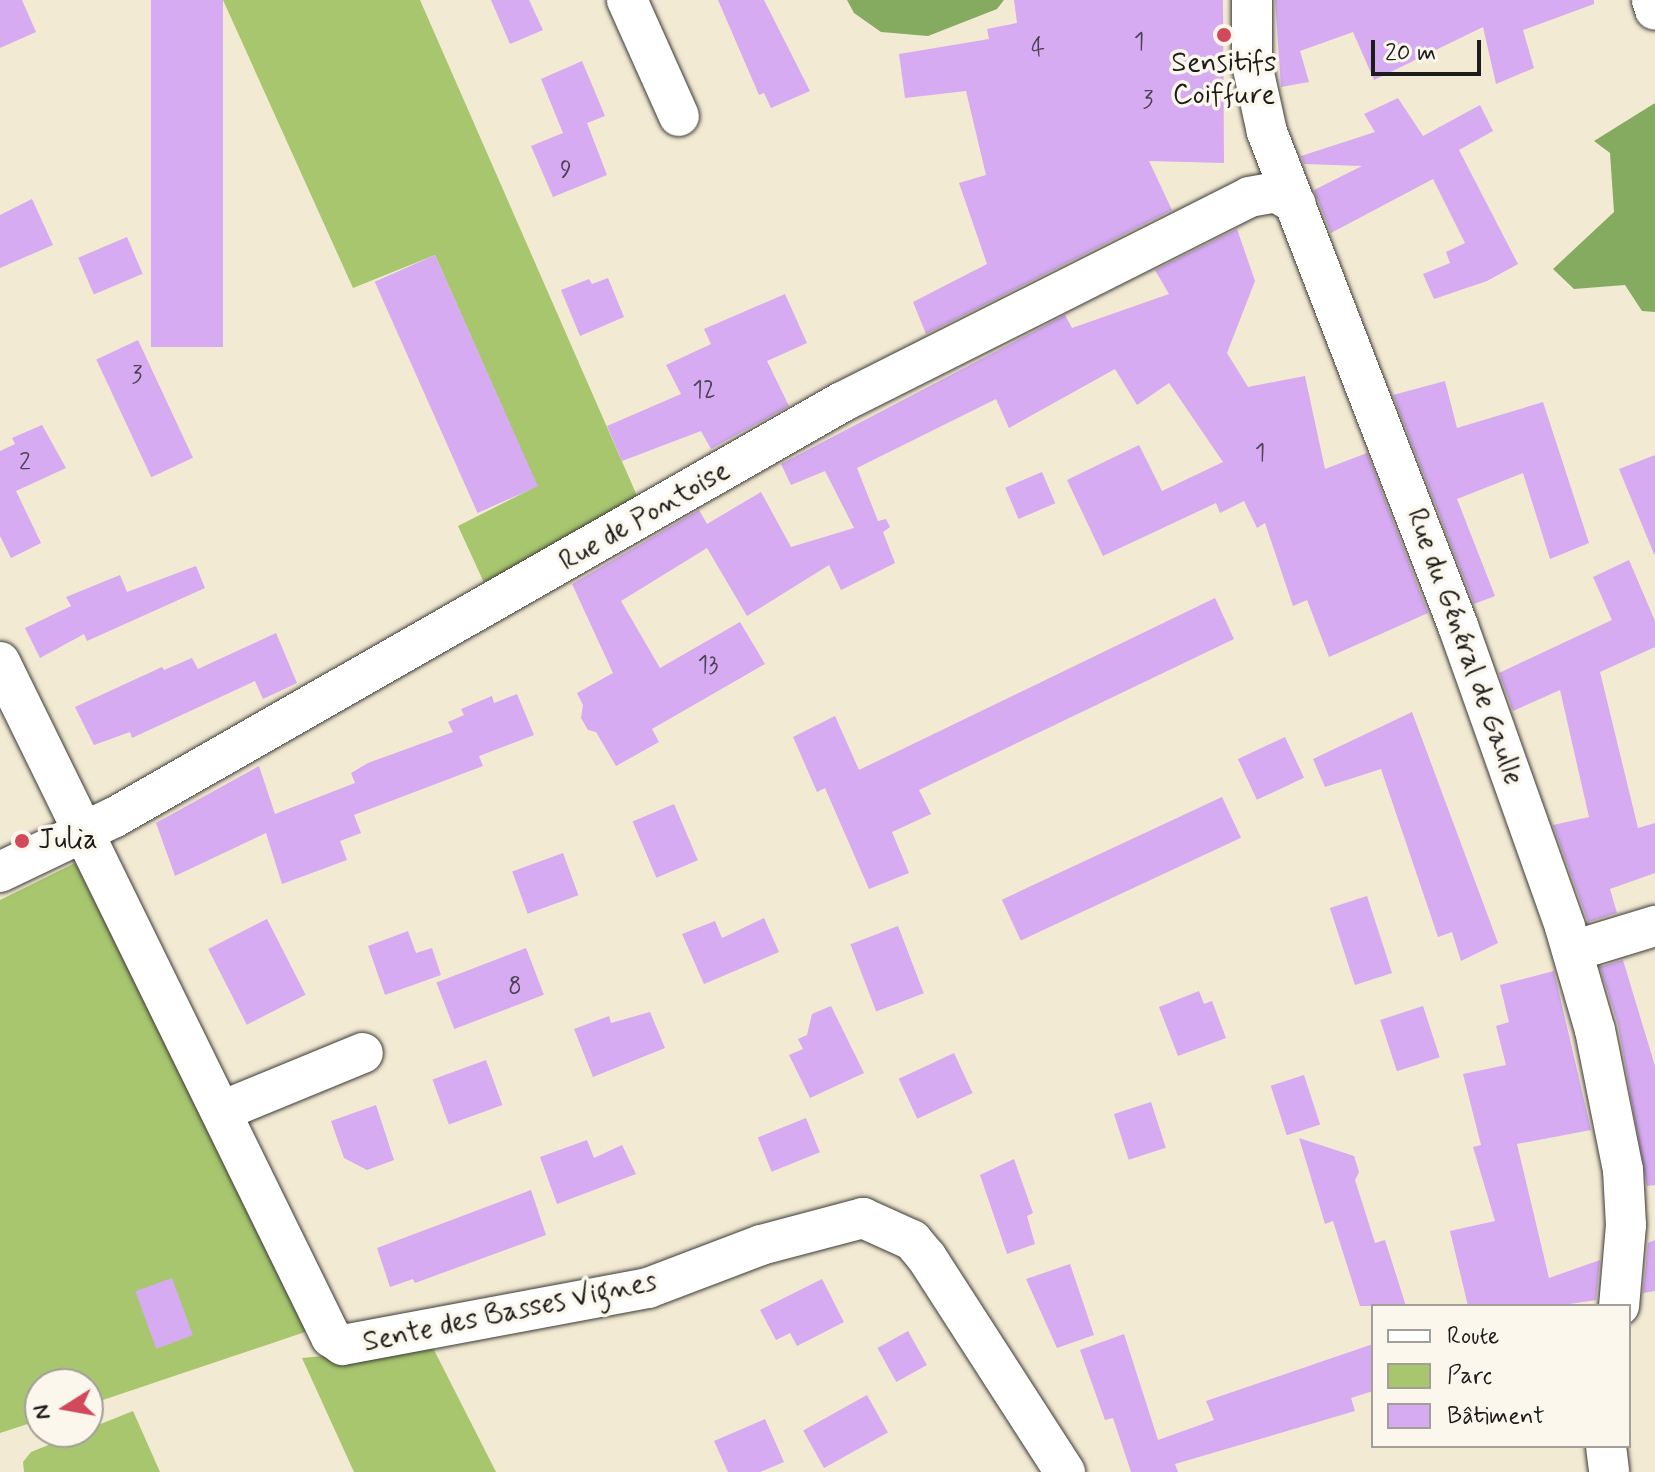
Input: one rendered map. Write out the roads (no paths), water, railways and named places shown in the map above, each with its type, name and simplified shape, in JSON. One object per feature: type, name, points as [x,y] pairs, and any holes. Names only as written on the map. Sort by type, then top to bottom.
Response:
[{"type":"street","points":[[627,0],[679,116]]},
{"type":"street","name":"Rue du Général de Gaulle","points":[[1252,0],[1252,64],[1267,132],[1458,626],[1573,951],[1612,1102],[1623,1170],[1626,1225],[1619,1304]]},
{"type":"street","points":[[1652,0],[1655,10]]},
{"type":"street","points":[[1225,208],[1254,169],[1252,64]]},
{"type":"street","name":"Rue de Pontoise","points":[[0,872],[84,833],[490,607],[842,402],[1225,208],[1262,192],[1284,194],[1296,204]]},
{"type":"street","name":"Sente des Basses Vignes","points":[[0,662],[224,1110],[331,1337],[343,1345],[648,1288],[761,1245],[863,1218],[912,1240],[927,1258],[1065,1472]]},
{"type":"street","points":[[1573,951],[1655,926]]},
{"type":"street","points":[[224,1110],[363,1053]]},
{"type":"street","points":[[1606,1448],[1609,1472]]},
{"type":"place","name":"Sensitifs Coiffure","points":[[1224,35]]},
{"type":"place","name":"Julia","points":[[22,841]]}]
